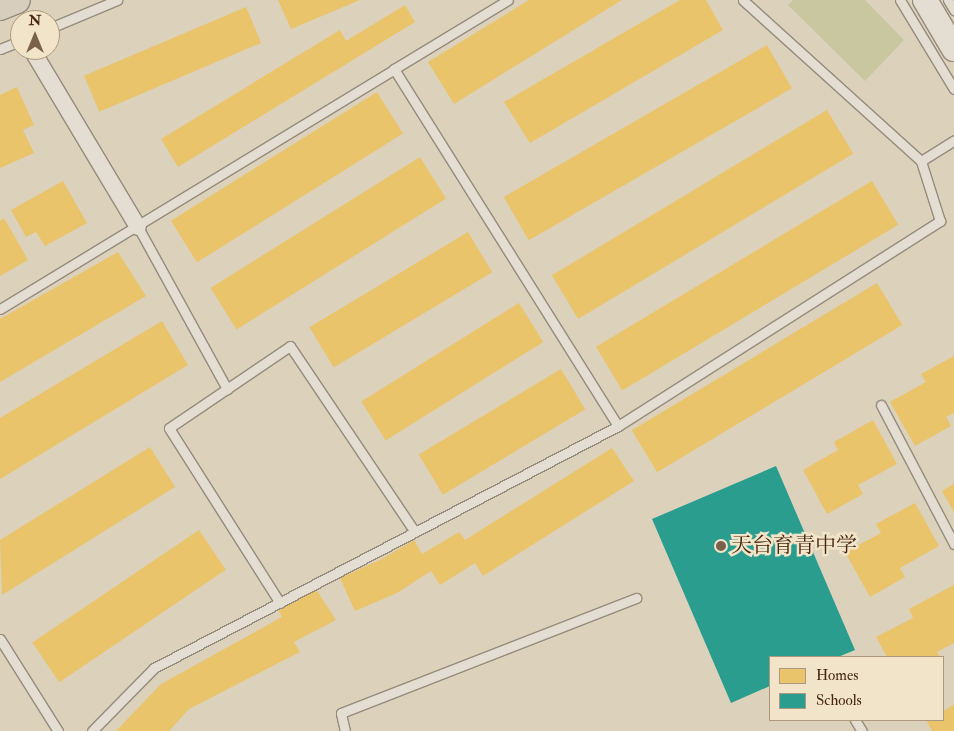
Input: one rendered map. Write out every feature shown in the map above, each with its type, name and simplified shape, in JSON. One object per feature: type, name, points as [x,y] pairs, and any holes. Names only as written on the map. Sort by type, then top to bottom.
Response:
[{"type":"main road","points":[[0,7],[17,0]]},
{"type":"main road","points":[[925,0],[954,49]]},
{"type":"street","points":[[38,60],[138,227]]},
{"type":"lane","points":[[60,24],[117,0]]},
{"type":"lane","points":[[0,309],[138,227],[508,0]]},
{"type":"lane","points":[[92,731],[154,668],[618,426],[940,221],[921,161],[743,0]]},
{"type":"lane","points":[[900,0],[954,89]]},
{"type":"lane","points":[[948,0],[954,10]]},
{"type":"lane","points":[[394,70],[618,426]]},
{"type":"lane","points":[[921,161],[954,140]]},
{"type":"lane","points":[[138,227],[227,389]]},
{"type":"lane","points":[[280,603],[170,428],[290,346],[415,532]]},
{"type":"lane","points":[[881,405],[954,544]]},
{"type":"lane","points":[[345,731],[341,713],[636,598]]},
{"type":"lane","points":[[0,639],[58,731]]},
{"type":"green space","points":[[793,0],[865,0],[904,40],[865,81],[788,5]]},
{"type":"building: Homes","points":[[278,0],[360,0],[291,29]]},
{"type":"building: Homes","points":[[529,0],[622,0],[454,104],[428,62]]},
{"type":"building: Homes","points":[[680,0],[706,0],[723,30],[530,143],[504,102]]},
{"type":"building: Homes","points":[[405,5],[415,22],[178,167],[161,139],[340,30],[346,41]]},
{"type":"building: Homes","points":[[246,7],[261,43],[99,112],[84,76]]},
{"type":"building: Homes","points":[[767,45],[792,88],[529,240],[504,197]]},
{"type":"building: Homes","points":[[17,87],[34,125],[23,130],[34,153],[0,168],[0,95]]},
{"type":"building: Homes","points":[[377,92],[403,134],[197,262],[171,221]]},
{"type":"building: Homes","points":[[827,110],[853,154],[578,319],[552,275]]},
{"type":"building: Homes","points":[[420,157],[446,199],[236,329],[211,288]]},
{"type":"building: Homes","points":[[63,181],[87,223],[45,246],[36,232],[26,237],[11,210]]},
{"type":"building: Homes","points":[[872,181],[898,225],[622,391],[596,347]]},
{"type":"building: Homes","points":[[4,218],[28,260],[0,276],[0,221]]},
{"type":"building: Homes","points":[[468,232],[492,272],[334,368],[309,327]]},
{"type":"building: Homes","points":[[118,252],[146,296],[0,382],[0,319]]},
{"type":"building: Homes","points":[[877,283],[902,325],[657,472],[632,430]]},
{"type":"building: Homes","points":[[519,303],[543,342],[386,441],[361,402]]},
{"type":"building: Homes","points":[[162,321],[188,365],[0,479],[0,418]]},
{"type":"building: Homes","points":[[954,356],[954,413],[946,417],[951,426],[915,446],[890,402],[926,382],[921,374]]},
{"type":"building: Homes","points":[[561,369],[585,409],[443,495],[419,454]]},
{"type":"building: Homes","points":[[873,420],[897,464],[858,485],[863,494],[827,514],[803,470],[838,450],[834,442]]},
{"type":"building: Homes","points":[[150,447],[175,487],[2,595],[0,540]]},
{"type":"building: Homes","points":[[612,448],[634,481],[483,576],[475,563],[440,585],[431,571],[397,593],[355,611],[340,578],[382,559],[414,540],[422,554],[459,532],[465,540]]},
{"type":"building: Homes","points":[[954,484],[954,512],[942,491]]},
{"type":"building: Homes","points":[[915,503],[939,546],[900,568],[905,577],[870,597],[845,552],[881,533],[876,524]]},
{"type":"building: Homes","points":[[199,530],[226,570],[59,682],[32,642]]},
{"type":"building: Homes","points":[[312,583],[336,620],[294,642],[300,652],[189,709],[169,731],[116,731],[161,684],[282,617],[275,604]]},
{"type":"building: Homes","points":[[954,585],[954,643],[937,652],[939,656],[886,656],[876,637],[913,618],[909,609]]},
{"type":"building: Homes","points":[[954,705],[954,731],[932,731],[927,721],[944,721],[944,710]]},
{"type":"building: Schools","points":[[776,466],[855,650],[840,656],[769,656],[769,686],[731,703],[652,519]]},
{"type":"place","name":"天台育青中学","points":[[721,546]]}]
